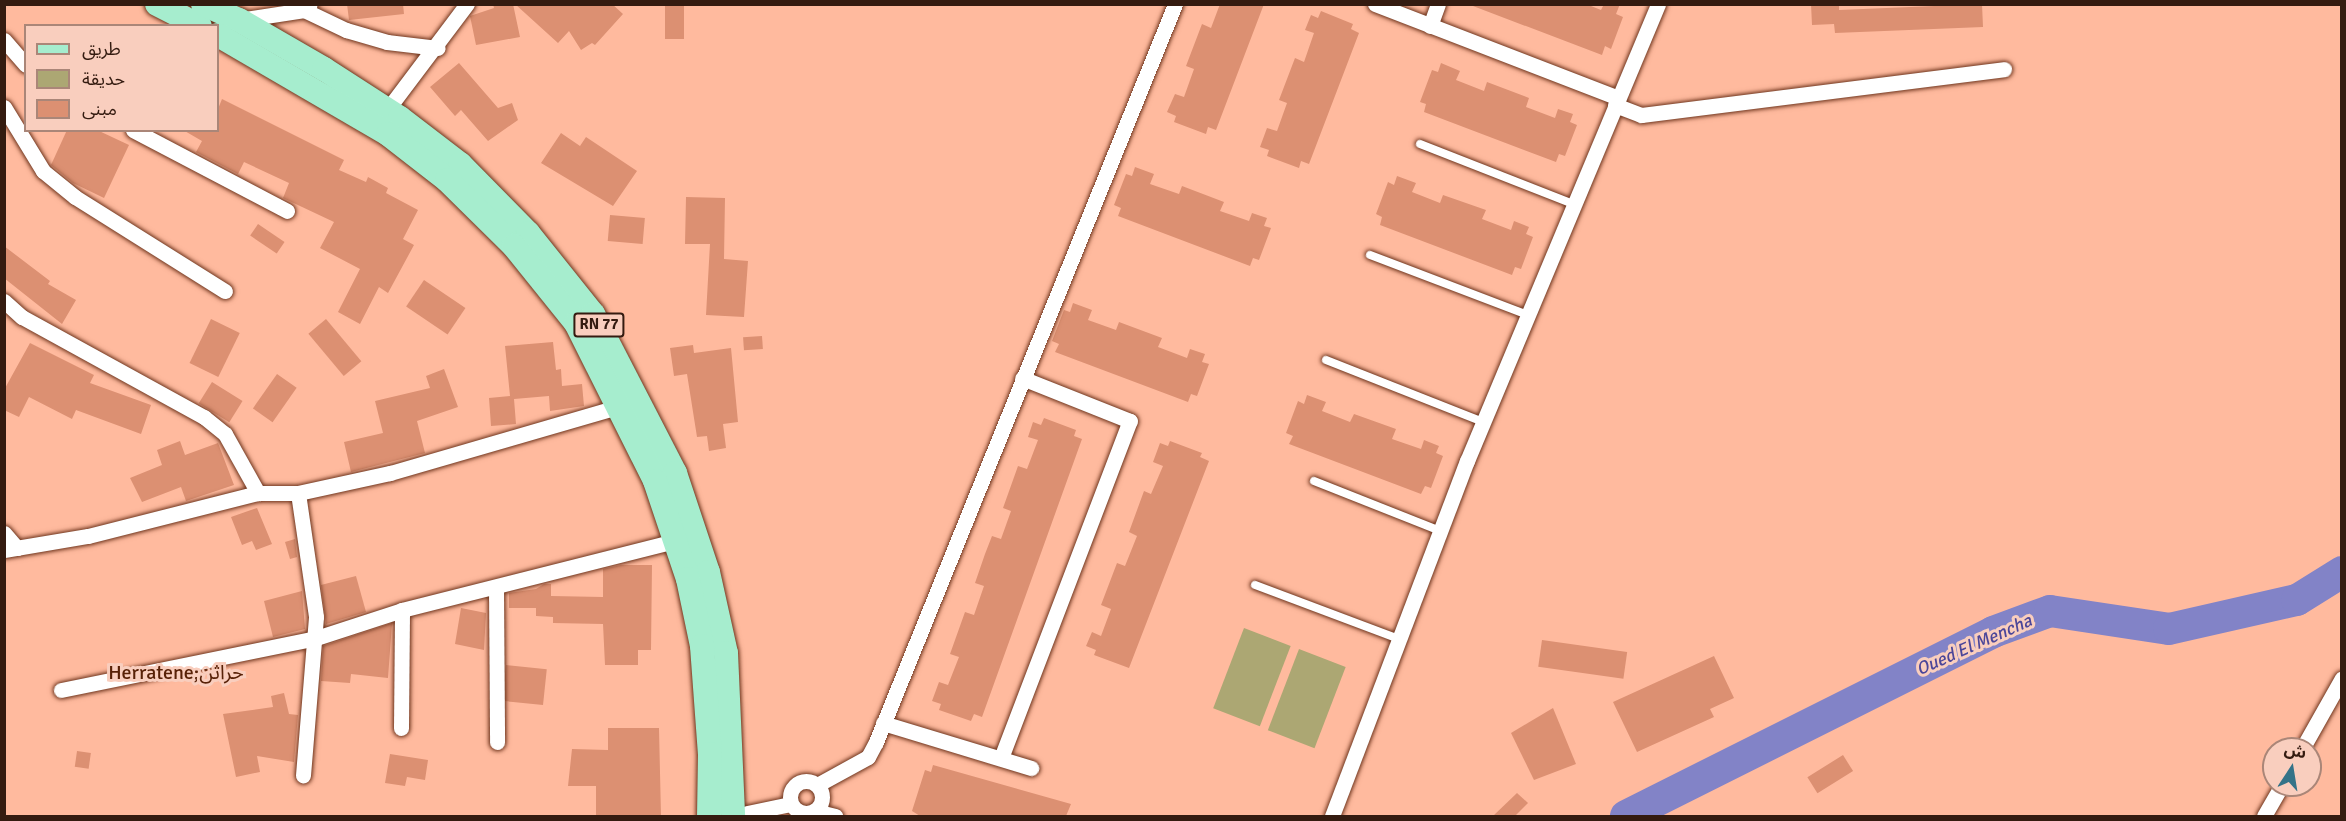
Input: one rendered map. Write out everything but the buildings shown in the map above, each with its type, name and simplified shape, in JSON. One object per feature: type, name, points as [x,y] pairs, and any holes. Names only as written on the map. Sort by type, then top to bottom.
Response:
[{"type":"main road","points":[[157,4],[196,24]]},
{"type":"main road","name":"RN 77","points":[[203,4],[239,20],[387,110],[460,164],[528,233],[593,314],[675,474],[708,572],[726,653],[733,784],[743,815]]},
{"type":"main road","name":"RN 77","points":[[219,36],[388,134],[447,180],[514,246],[576,323],[620,406],[655,481],[675,541],[702,646],[710,754],[709,816]]},
{"type":"street","points":[[387,110],[438,48],[467,4]]},
{"type":"street","points":[[817,785],[868,757],[1174,4]]},
{"type":"street","points":[[1375,4],[1616,102],[1641,116],[2004,69]]},
{"type":"street","points":[[1430,26],[1438,4]]},
{"type":"street","points":[[1332,816],[1483,422],[1658,4]]},
{"type":"street","points":[[239,20],[307,7],[377,39],[438,48]]},
{"type":"street","points":[[4,40],[24,63]]},
{"type":"street","points":[[4,107],[43,171],[75,197],[225,291]]},
{"type":"street","points":[[137,132],[287,212]]},
{"type":"street","points":[[4,301],[22,317],[204,417],[225,434],[258,493]]},
{"type":"street","points":[[1001,758],[1130,422],[1022,378]]},
{"type":"street","points":[[4,533],[11,549],[88,536],[258,493],[298,493],[390,473],[620,406]]},
{"type":"street","points":[[298,493],[315,596],[316,638],[303,775]]},
{"type":"street","points":[[61,690],[316,638],[402,610],[675,541]]},
{"type":"street","points":[[496,587],[497,742]]},
{"type":"street","points":[[401,728],[402,610]]},
{"type":"street","points":[[2309,737],[2342,678]]},
{"type":"street","points":[[883,723],[1031,768]]},
{"type":"street","points":[[815,811],[823,798],[817,785],[807,781],[797,784],[790,793],[791,804],[799,812],[815,811],[835,816]]},
{"type":"street","points":[[2264,816],[2275,797]]},
{"type":"street","points":[[743,815],[791,804]]},
{"type":"lane","points":[[1420,144],[1573,204]]},
{"type":"lane","points":[[1370,255],[1528,315]]},
{"type":"lane","points":[[1326,360],[1483,422]]},
{"type":"lane","points":[[1314,482],[1440,531]]},
{"type":"lane","points":[[1255,585],[1399,639]]},
{"type":"green space","points":[[1244,628],[1291,646],[1260,726],[1213,708]]},
{"type":"green space","points":[[1299,649],[1346,667],[1315,748],[1268,730]]},
{"type":"waterway","name":"Oued El Mencha","points":[[1626,816],[1993,632],[2050,611],[2169,629],[2297,600],[2342,572]]},
{"type":"district","name":"Herratene;حراثن","points":[[176,672]]}]
